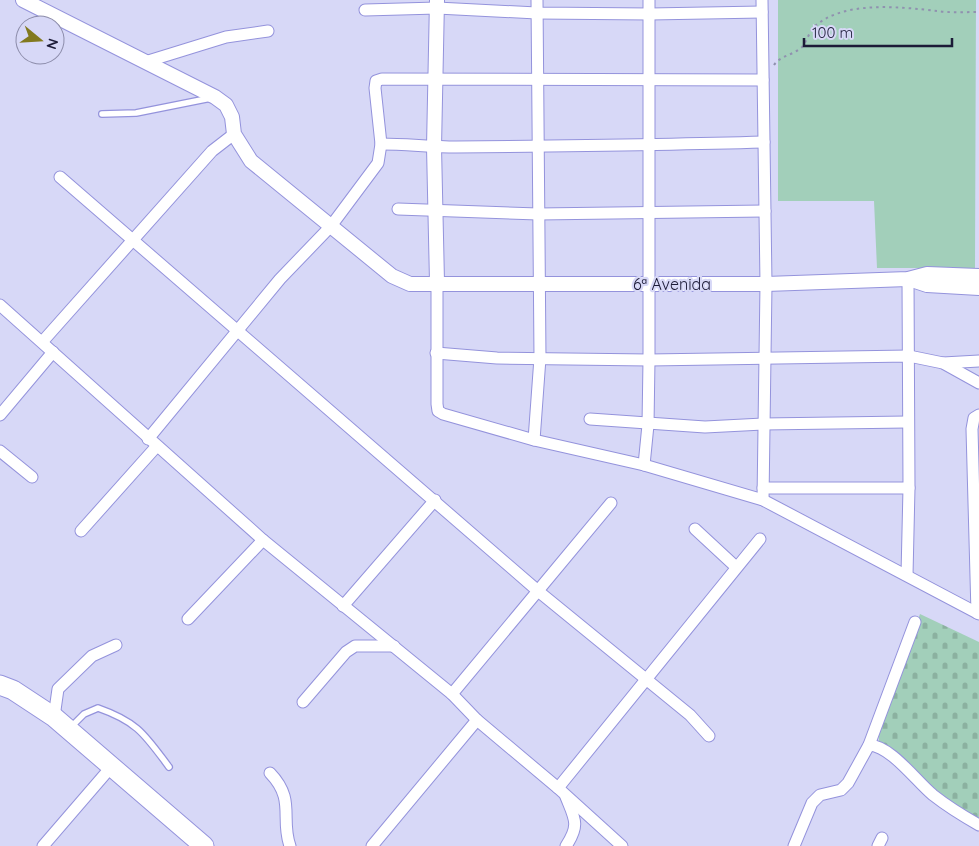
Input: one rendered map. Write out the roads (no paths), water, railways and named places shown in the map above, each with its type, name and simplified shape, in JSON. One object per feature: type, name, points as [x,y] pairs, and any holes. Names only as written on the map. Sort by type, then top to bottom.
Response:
[{"type":"highway","points":[[0,685],[13,690],[54,717],[204,846]]},
{"type":"street","points":[[23,0],[216,97]]},
{"type":"street","points":[[534,440],[540,358],[537,0]]},
{"type":"street","points":[[644,465],[648,425],[649,360],[650,0]]},
{"type":"street","points":[[437,4],[434,147],[438,411],[534,440],[763,494],[978,614]]},
{"type":"street","points":[[365,10],[437,4],[537,13],[650,14],[762,6],[766,284],[763,494]]},
{"type":"street","points":[[146,62],[226,37],[268,31]]},
{"type":"street","points":[[81,531],[152,443],[238,330],[285,272],[331,226],[378,163],[381,144],[375,88],[376,81],[382,79],[538,80],[650,78],[763,80]]},
{"type":"street","name":"6ª Avenida","points":[[216,97],[226,105],[232,117],[234,134],[251,161],[400,280],[410,284],[437,282],[766,284],[908,279],[927,274],[979,276]]},
{"type":"street","points":[[43,341],[212,151],[234,134]]},
{"type":"street","points":[[381,144],[434,147],[764,142]]},
{"type":"street","points":[[60,177],[538,591],[690,715],[709,736]]},
{"type":"street","points":[[398,209],[436,212],[538,214],[765,212]]},
{"type":"street","points":[[907,575],[909,488],[907,422],[909,356],[908,279]]},
{"type":"street","name":"6ª Avenida","points":[[908,279],[927,285],[979,288]]},
{"type":"street","points":[[0,305],[43,341],[152,443],[263,540],[452,694],[477,720],[561,791],[622,846]]},
{"type":"street","points":[[0,415],[53,352]]},
{"type":"street","points":[[436,353],[497,358],[649,360],[909,356],[943,363],[979,361]]},
{"type":"street","points":[[943,363],[979,383]]},
{"type":"street","points":[[978,614],[972,429],[974,418],[979,415]]},
{"type":"street","points":[[590,419],[648,425],[705,427],[763,424],[907,422]]},
{"type":"street","points":[[0,451],[32,476]]},
{"type":"street","points":[[763,494],[909,488]]},
{"type":"street","points":[[343,606],[435,500]]},
{"type":"street","points":[[452,694],[612,503]]},
{"type":"street","points":[[695,529],[736,566]]},
{"type":"street","points":[[561,791],[644,679],[760,539]]},
{"type":"street","points":[[188,620],[263,540]]},
{"type":"street","points":[[794,846],[812,803],[820,794],[841,790],[848,783],[869,745],[915,622]]},
{"type":"street","points":[[54,717],[58,689],[92,656],[116,645]]},
{"type":"street","points":[[303,702],[346,652],[355,646],[394,646]]},
{"type":"street","points":[[372,846],[477,720]]},
{"type":"street","points":[[869,745],[877,745],[886,751],[932,794],[979,826]]},
{"type":"street","points":[[43,846],[112,766]]},
{"type":"street","points":[[270,772],[284,792],[288,808],[286,832],[290,846]]},
{"type":"street","points":[[561,791],[576,823],[573,835],[566,846]]},
{"type":"lane","points":[[102,114],[136,113],[216,97]]},
{"type":"lane","points":[[69,729],[84,714],[91,710],[98,708],[106,710],[126,718],[139,728],[168,767]]}]
